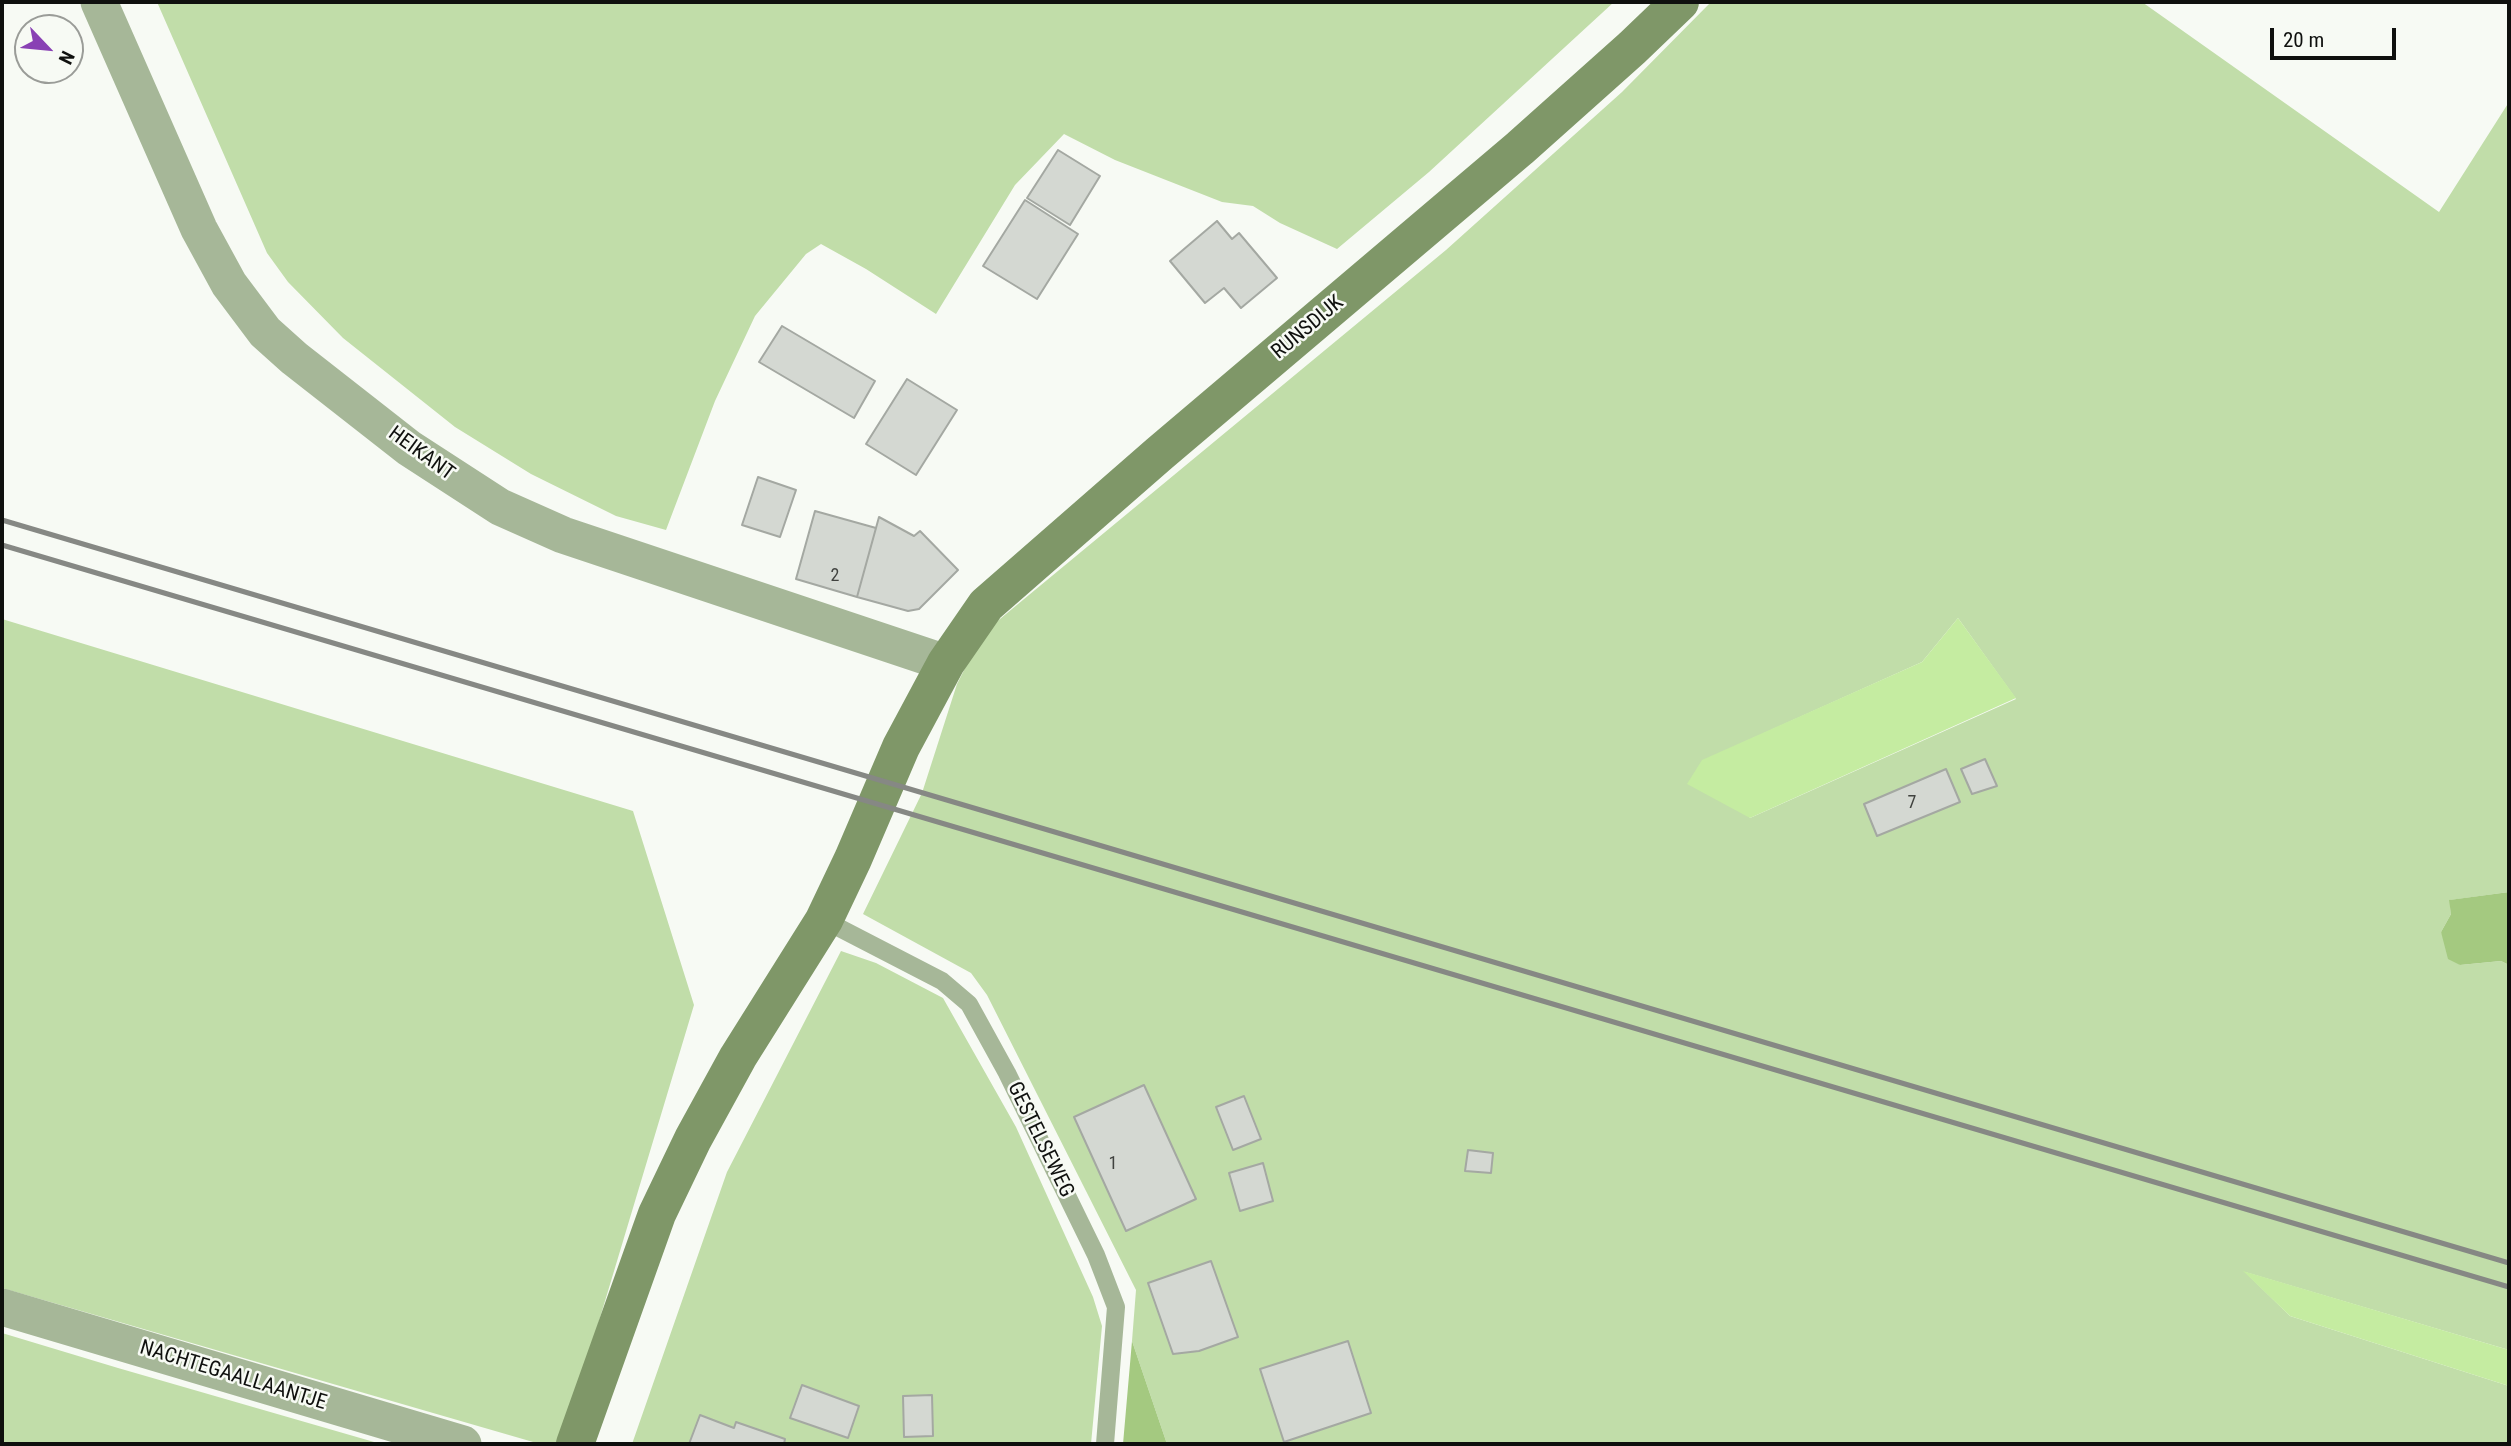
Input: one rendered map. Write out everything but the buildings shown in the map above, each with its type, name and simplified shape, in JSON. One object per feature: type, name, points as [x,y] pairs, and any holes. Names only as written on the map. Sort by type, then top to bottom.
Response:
[{"type":"street","name":"HEIKANT","points":[[99,2],[199,229],[229,284],[265,332],[409,448],[500,507],[563,535],[946,663]]},
{"type":"street","name":"RUNSDIJK","points":[[946,663],[986,605],[1520,148],[1680,2]]},
{"type":"street","points":[[575,1444],[657,1214],[675,1176],[738,1057],[824,920],[901,747],[946,663]]},
{"type":"street","name":"NACHTEGAALLAANTJE","points":[[2,1307],[463,1444]]},
{"type":"lane","name":"GESTELSEWEG","points":[[824,920],[942,981],[970,1004],[1007,1073],[1096,1255],[1116,1307],[1105,1444]]},
{"type":"shaded area","points":[[157,2],[1614,2],[1429,172],[1337,249],[1280,223],[1253,206],[1222,202],[1115,160],[1064,134],[1015,185],[936,314],[821,244],[806,254],[755,316],[715,401],[666,530],[616,516],[531,474],[455,427],[343,338],[288,282],[267,253]]},
{"type":"shaded area","points":[[1711,2],[2142,2],[2439,212],[2509,102],[2509,892],[2450,900],[2451,914],[2441,932],[2460,965],[2501,961],[2509,965],[2509,1350],[2245,1272],[2290,1316],[2509,1386],[2509,1444],[1167,1444],[1132,1341],[1136,1290],[987,995],[971,973],[863,914],[922,793],[957,684],[983,633],[1446,250],[1622,92]],"holes":[[[1958,618],[2016,699],[1750,818],[1702,761],[1922,662]]]},
{"type":"shaded area","points":[[1958,618],[2016,698],[1750,818],[1687,784],[1702,760],[1922,662]]},
{"type":"shaded area","points":[[2,619],[633,811],[694,1005],[562,1444],[540,1444],[2,1288]]},
{"type":"shaded area","points":[[2509,892],[2509,965],[2501,961],[2460,965],[2448,959],[2441,932],[2451,914],[2449,900]]},
{"type":"shaded area","points":[[841,951],[876,963],[943,998],[1016,1127],[1093,1297],[1102,1326],[1091,1444],[632,1444],[727,1172]]},
{"type":"shaded area","points":[[2243,1271],[2509,1350],[2509,1386],[2290,1316]]},
{"type":"shaded area","points":[[2,1333],[118,1368],[381,1444],[2,1444]]},
{"type":"shaded area","points":[[1132,1341],[1167,1444],[1123,1444]]},
{"type":"railway","points":[[2,520],[2509,1263]]},
{"type":"railway","points":[[2,545],[2509,1287]]}]
